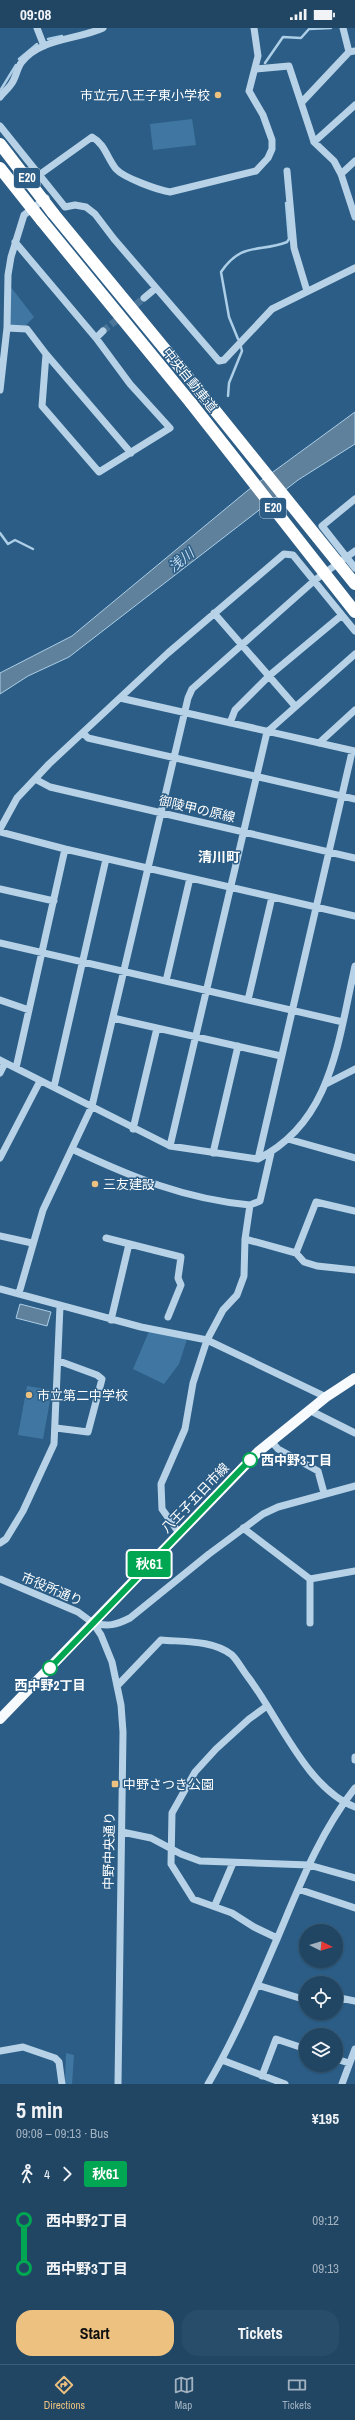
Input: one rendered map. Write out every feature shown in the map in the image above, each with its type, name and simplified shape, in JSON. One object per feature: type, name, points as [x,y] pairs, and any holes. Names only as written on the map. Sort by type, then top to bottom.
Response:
[{"type":"highway","name":"中央自動車道","points":[[0,144],[53,213],[355,584]]},
{"type":"highway","name":"中央自動車道","points":[[0,168],[191,403],[355,612]]},
{"type":"main road","name":"八王子五日市線","points":[[0,1719],[179,1533],[271,1441],[326,1397],[355,1378]]},
{"type":"street","points":[[37,28],[44,46]]},
{"type":"street","points":[[0,97],[12,83],[21,63],[32,53],[44,46],[91,34],[103,28]]},
{"type":"street","points":[[39,175],[92,137],[102,144],[106,155],[117,171],[157,190],[170,192],[256,171],[272,149],[272,140],[263,115],[249,91],[256,69],[258,56],[254,28]]},
{"type":"street","points":[[302,102],[352,51],[343,28]]},
{"type":"street","points":[[256,69],[289,66],[314,142],[334,161],[341,174],[355,217]]},
{"type":"street","points":[[314,142],[355,105]]},
{"type":"street","points":[[0,126],[52,193],[65,207],[75,205],[86,207],[95,214],[219,361],[224,360],[272,309],[355,268]]},
{"type":"street","points":[[341,174],[355,161]]},
{"type":"street","points":[[287,170],[294,248],[307,291]]},
{"type":"street","points":[[0,390],[7,328],[4,275],[24,215],[52,193]]},
{"type":"street","points":[[15,242],[96,338],[130,384],[170,428],[99,472],[42,406],[46,354]]},
{"type":"street","points":[[144,298],[156,288]]},
{"type":"street","points":[[7,328],[27,329],[46,354],[131,453]]},
{"type":"street","points":[[96,338],[103,331]]},
{"type":"street","points":[[355,499],[322,526],[355,568]]},
{"type":"street","points":[[19,1293],[42,1210],[92,1106],[173,758],[184,713],[192,689],[316,580],[355,551]]},
{"type":"street","points":[[355,631],[316,580],[293,555],[287,553],[214,612],[120,698],[35,779],[17,798],[0,831],[106,859],[355,916]]},
{"type":"street","points":[[214,612],[270,675],[295,706]]},
{"type":"street","points":[[230,723],[234,710],[270,675],[342,615]]},
{"type":"street","points":[[170,1146],[267,732],[355,654]]},
{"type":"street","points":[[120,698],[354,752],[316,906],[258,1159]]},
{"type":"street","points":[[319,743],[355,710]]},
{"type":"street","points":[[83,733],[88,738],[355,799]]},
{"type":"street","name":"御陵甲の原線","points":[[35,779],[50,787],[355,858]]},
{"type":"street","points":[[16,1068],[65,849]]},
{"type":"street","points":[[54,1087],[106,859]]},
{"type":"street","points":[[166,981],[190,878]]},
{"type":"street","points":[[0,889],[54,902]]},
{"type":"street","points":[[248,1000],[272,897]]},
{"type":"street","points":[[0,943],[343,1022]]},
{"type":"street","points":[[0,1073],[2,1062],[92,1106],[133,1129],[170,1146],[258,1159],[271,1152],[303,1126],[323,1094],[354,981],[355,966]]},
{"type":"street","points":[[0,1000],[29,1010]]},
{"type":"street","points":[[113,1018],[281,1056]]},
{"type":"street","points":[[133,1129],[157,1028]]},
{"type":"street","points":[[213,1153],[238,1046]]},
{"type":"street","points":[[326,1084],[355,1069]]},
{"type":"street","points":[[0,1158],[40,1080]]},
{"type":"street","points":[[288,1139],[355,1158]]},
{"type":"street","points":[[72,1149],[134,1178],[215,1202],[250,1205],[260,1201],[271,1152]]},
{"type":"street","points":[[296,1253],[316,1202],[355,1212]]},
{"type":"street","points":[[179,1533],[162,1509],[161,1484],[185,1429],[193,1383],[208,1340],[223,1310],[237,1295],[244,1276],[245,1239],[250,1205]]},
{"type":"street","points":[[0,1236],[32,1243]]},
{"type":"street","points":[[106,1238],[181,1257],[178,1278],[181,1285],[168,1317]]},
{"type":"street","points":[[245,1239],[296,1253],[304,1262],[316,1266],[355,1270]]},
{"type":"street","points":[[111,1320],[129,1244]]},
{"type":"street","points":[[0,1289],[19,1293],[111,1320],[208,1340],[326,1397]]},
{"type":"street","points":[[0,1543],[6,1539],[23,1511],[54,1444],[59,1361],[60,1306]]},
{"type":"street","points":[[56,1428],[88,1432],[102,1379],[97,1375],[59,1361]]},
{"type":"street","points":[[309,1410],[355,1433]]},
{"type":"street","points":[[271,1441],[278,1449],[318,1471],[324,1493]]},
{"type":"street","points":[[93,1623],[106,1627],[118,1625],[130,1618],[243,1528],[263,1514],[278,1507],[324,1493],[355,1486]]},
{"type":"street","points":[[243,1528],[310,1579],[355,1571]]},
{"type":"street","name":"市役所通り","points":[[0,1579],[78,1612],[93,1623]]},
{"type":"street","points":[[310,1579],[310,1623]]},
{"type":"street","name":"中野中央通り","points":[[93,1623],[106,1644],[118,1685],[122,1732],[118,2084]]},
{"type":"street","points":[[118,1685],[161,1640],[205,1643],[231,1655],[265,1699],[267,1706],[291,1745],[319,1780],[343,1803],[355,1807]]},
{"type":"street","points":[[267,1706],[249,1719],[216,1749],[195,1772],[172,1813],[171,1864],[187,1893],[193,1899],[215,1905],[277,1938]]},
{"type":"street","points":[[208,2084],[222,2060],[257,1985],[309,1865],[343,1803],[355,1788]]},
{"type":"street","points":[[122,1832],[151,1838],[171,1849],[200,1861],[233,1864],[309,1865],[355,1878]]},
{"type":"street","points":[[215,1905],[233,1864]]},
{"type":"street","points":[[298,1889],[355,1908]]},
{"type":"street","points":[[257,1985],[299,1998]]},
{"type":"street","points":[[343,1999],[355,2001]]},
{"type":"street","points":[[262,2076],[276,2039],[299,2047]]},
{"type":"street","points":[[0,2051],[23,2047],[55,2058],[59,2062],[62,2084]]},
{"type":"street","points":[[342,2084],[355,2049]]},
{"type":"street","points":[[222,2060],[285,2084]]},
{"type":"street","points":[[343,2061],[349,2063]]},
{"type":"shaded area","points":[[192,119],[196,145],[153,150],[150,124]]},
{"type":"shaded area","points":[[10,286],[34,317],[26,325],[9,326]]},
{"type":"shaded area","points":[[150,1329],[188,1336],[179,1364],[164,1384],[133,1369]]},
{"type":"shaded area","points":[[27,1386],[52,1390],[43,1439],[18,1435]]},
{"type":"shaded area","points":[[66,2053],[74,2055],[72,2084],[65,2084]]},
{"type":"water","name":"浅川","points":[[355,412],[355,444],[298,480],[69,657],[28,676],[0,694],[0,673],[72,636],[247,491]]},
{"type":"water","points":[[20,1304],[51,1312],[47,1326],[16,1318]]},
{"type":"waterway","points":[[265,63],[283,37],[301,38],[309,29],[331,28]]},
{"type":"waterway","points":[[48,39],[62,36]]},
{"type":"waterway","points":[[19,59],[37,44]]},
{"type":"waterway","points":[[0,91],[16,65]]},
{"type":"waterway","points":[[238,339],[229,317],[221,272],[229,262],[244,252],[287,242],[289,239],[286,203]]},
{"type":"waterway","points":[[228,396],[229,383],[242,351],[241,347]]},
{"type":"waterway","points":[[0,533],[8,544],[15,540],[33,549]]},
{"type":"tunnel","points":[[103,331],[144,298]]},
{"type":"bus line","name":"秋61","points":[[50,1668],[250,1460]]},
{"type":"place","name":"市立元八王子東小学校","points":[[218,95]]},
{"type":"place","name":"三友建設","points":[[95,1184]]},
{"type":"place","name":"市立第二中学校","points":[[29,1395]]},
{"type":"place","name":"西中野3丁目","points":[[250,1460]]},
{"type":"place","name":"西中野2丁目","points":[[50,1668]]},
{"type":"place","name":"中野さつき公園","points":[[115,1784]]},
{"type":"district","name":"清川町","points":[[219,857]]}]
